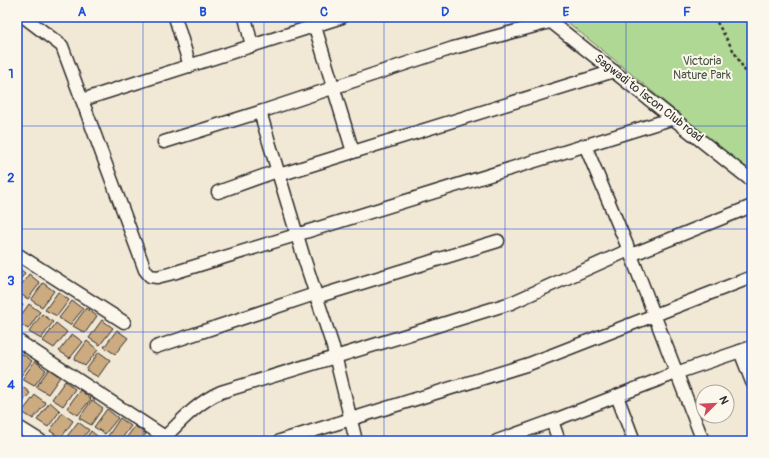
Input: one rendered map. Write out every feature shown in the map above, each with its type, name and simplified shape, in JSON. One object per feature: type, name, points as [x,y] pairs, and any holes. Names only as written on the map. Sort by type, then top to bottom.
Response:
[{"type":"street","points":[[24,17],[62,46],[145,270],[150,276],[157,277],[168,274],[674,118]]},
{"type":"street","points":[[175,17],[190,66]]},
{"type":"street","points":[[245,17],[252,46]]},
{"type":"street","points":[[82,100],[252,46],[313,21],[342,17]]},
{"type":"street","points":[[164,142],[260,112],[452,48],[548,19]]},
{"type":"street","name":"Sagwadi to Iscon Club road","points":[[548,19],[752,181]]},
{"type":"street","points":[[313,21],[353,152]]},
{"type":"street","points":[[218,192],[614,71]]},
{"type":"street","points":[[260,112],[296,234],[335,357],[356,441]]},
{"type":"street","points":[[585,145],[630,253],[703,441]]},
{"type":"street","points":[[17,340],[164,439],[193,409],[213,395],[511,303],[630,253],[752,206]]},
{"type":"street","points":[[156,347],[316,295],[498,241]]},
{"type":"street","points":[[17,254],[124,322]]},
{"type":"street","points":[[280,441],[350,418],[529,364],[752,277]]},
{"type":"street","points":[[497,441],[676,373],[752,347]]},
{"type":"street","points":[[740,351],[752,382]]},
{"type":"street","points":[[617,396],[634,441]]},
{"type":"street","points":[[552,421],[559,441]]},
{"type":"street","points":[[17,426],[41,441]]},
{"type":"path","points":[[714,17],[752,83]]},
{"type":"green space","name":"Victoria Nature Park","points":[[561,17],[752,17],[752,175],[611,57]]},
{"type":"building","points":[[17,267],[25,273],[17,284]]},
{"type":"building","points":[[29,274],[40,283],[28,299],[17,291]]},
{"type":"building","points":[[43,283],[54,291],[42,307],[31,300]]},
{"type":"building","points":[[58,292],[69,300],[57,316],[45,310]]},
{"type":"building","points":[[17,301],[23,305],[17,313]]},
{"type":"building","points":[[72,301],[83,309],[70,325],[59,318]]},
{"type":"building","points":[[29,304],[40,312],[28,329],[17,321]]},
{"type":"building","points":[[86,308],[97,316],[85,333],[73,326]]},
{"type":"building","points":[[42,314],[53,322],[41,339],[29,332]]},
{"type":"building","points":[[102,320],[113,328],[100,345],[89,338]]},
{"type":"building","points":[[56,323],[67,332],[54,348],[43,341]]},
{"type":"building","points":[[117,330],[128,338],[115,354],[104,347]]},
{"type":"building","points":[[72,334],[83,342],[70,358],[59,351]]},
{"type":"building","points":[[87,341],[98,350],[85,366],[74,359]]},
{"type":"building","points":[[99,352],[110,360],[98,377],[86,370]]},
{"type":"building","points":[[21,353],[32,361],[20,377],[17,376],[17,359]]},
{"type":"building","points":[[35,361],[46,370],[34,386],[22,379]]},
{"type":"building","points":[[49,369],[60,377],[48,394],[36,387]]},
{"type":"building","points":[[65,381],[75,389],[63,406],[52,399]]},
{"type":"building","points":[[19,384],[30,393],[17,409],[17,387]]},
{"type":"building","points":[[80,390],[91,399],[78,415],[67,408]]},
{"type":"building","points":[[35,395],[46,403],[33,419],[22,412]]},
{"type":"building","points":[[92,400],[103,408],[91,425],[79,418]]},
{"type":"building","points":[[50,402],[60,411],[48,427],[37,420]]},
{"type":"building","points":[[107,409],[118,418],[105,434],[94,427]]},
{"type":"building","points":[[62,413],[73,421],[61,438],[50,431]]},
{"type":"building","points":[[120,418],[131,426],[120,441],[116,441],[108,436]]},
{"type":"building","points":[[78,422],[89,430],[80,441],[68,441],[65,439]]},
{"type":"building","points":[[135,426],[146,434],[140,441],[124,441]]},
{"type":"building","points":[[91,431],[102,440],[84,441]]}]
